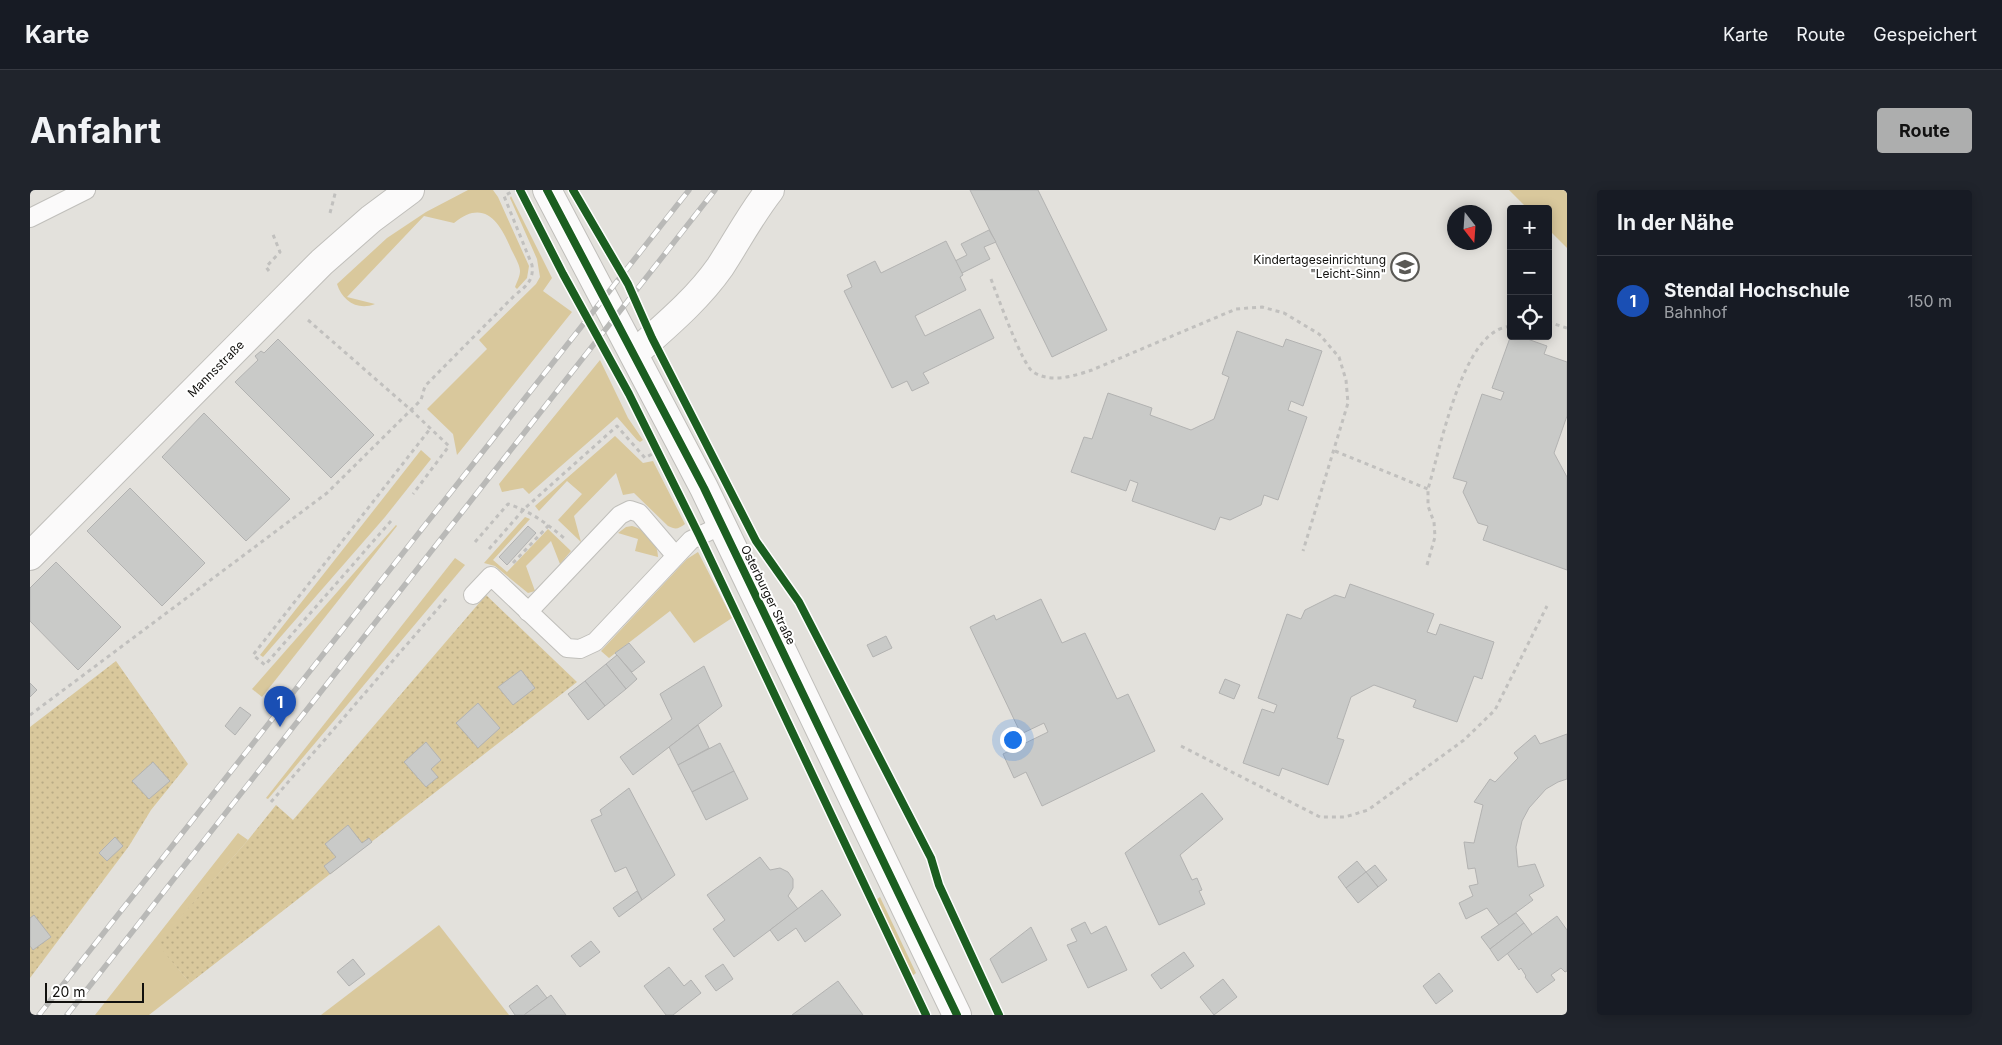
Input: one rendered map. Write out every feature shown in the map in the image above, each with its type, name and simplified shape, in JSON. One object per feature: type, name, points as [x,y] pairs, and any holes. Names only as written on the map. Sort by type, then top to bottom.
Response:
[{"type":"street","name":"Mannsstraße","points":[[30,556],[322,262],[372,219],[410,190]]},
{"type":"street","name":"Osterburger Straße","points":[[548,190],[722,525],[957,1015]]},
{"type":"street","points":[[634,354],[700,292],[720,266],[746,222],[770,190]]},
{"type":"lane","points":[[30,218],[86,190]]},
{"type":"lane","points":[[528,612],[620,515],[630,510],[639,513],[675,555]]},
{"type":"lane","points":[[473,595],[491,576],[567,648],[580,649],[595,642],[691,540],[722,525]]},
{"type":"path","points":[[30,714],[327,493],[421,400],[425,386],[530,283],[534,275],[532,265],[504,196],[515,190]]},
{"type":"path","points":[[266,267],[280,252],[272,232]]},
{"type":"path","points":[[991,279],[1031,371],[1050,378],[1072,377],[1092,370],[1236,309],[1262,307],[1284,313],[1319,334],[1339,358],[1346,380],[1348,404],[1303,551]]},
{"type":"path","points":[[305,317],[449,446],[413,494]]},
{"type":"path","points":[[1552,323],[1567,328]]},
{"type":"path","points":[[1427,565],[1435,537],[1434,522],[1428,506],[1428,489],[1460,380],[1477,348],[1496,331],[1507,327]]},
{"type":"path","points":[[391,521],[265,665],[253,655],[430,428]]},
{"type":"path","points":[[1335,451],[1428,489]]},
{"type":"path","points":[[475,542],[508,504],[524,508],[549,525],[584,555]]},
{"type":"path","points":[[508,569],[549,525]]},
{"type":"path","points":[[1181,746],[1320,817],[1345,817],[1368,810],[1464,740],[1495,710],[1547,606]]},
{"type":"shaded area","points":[[468,190],[493,190],[498,197],[529,266],[527,278],[517,289],[515,287],[520,275],[520,269],[517,260],[502,230],[490,217],[482,213],[474,213],[454,223],[424,216],[347,297],[375,304],[363,306],[347,300],[337,284],[387,238],[426,212]]},
{"type":"shaded area","points":[[1509,190],[1567,190],[1567,248],[1552,233],[1552,205],[1524,205]]},
{"type":"shaded area","points":[[511,196],[552,278],[543,291],[572,312],[457,455],[453,434],[427,409],[487,349],[479,340],[536,284],[540,277],[537,259],[510,198]]},
{"type":"shaded area","points":[[600,360],[628,418],[643,440],[640,442],[637,440],[617,417],[529,494],[523,488],[502,492],[499,484]]},
{"type":"shaded area","points":[[615,436],[643,463],[653,461],[685,524],[677,528],[668,526],[634,493],[623,495],[616,473],[574,516],[581,542],[558,520],[582,494],[567,481],[539,511],[535,506]]},
{"type":"shaded area","points":[[421,450],[431,459],[385,517],[263,657],[260,655]]},
{"type":"shaded area","points":[[525,517],[530,519],[493,560],[507,572],[548,529],[571,551],[560,564],[551,541],[526,566],[535,591],[528,593],[495,566],[484,563]]},
{"type":"shaded area","points":[[396,525],[262,697],[252,689]]},
{"type":"shaded area","points":[[632,526],[642,530],[650,537],[656,546],[658,557],[635,551],[638,539],[618,533],[626,527]]},
{"type":"shaded area","points":[[698,552],[732,618],[694,643],[670,611],[609,658],[601,651],[687,559]]},
{"type":"shaded area","points":[[455,558],[465,565],[268,799],[266,798]]},
{"type":"shaded area","points":[[486,595],[577,682],[190,983],[157,944],[276,805],[293,820]]},
{"type":"shaded area","points":[[116,661],[188,764],[151,810],[129,846],[30,978],[30,727]]},
{"type":"shaded area","points":[[238,833],[248,840],[158,944],[190,983],[149,1015],[95,1015]]},
{"type":"shaded area","points":[[880,897],[916,973],[912,976],[876,900]]},
{"type":"shaded area","points":[[439,925],[509,1015],[321,1015]]},
{"type":"building","points":[[970,190],[1038,190],[1107,330],[1052,357]]},
{"type":"building","points":[[989,230],[996,242],[984,247],[990,259],[962,273],[955,261],[967,255],[961,244]]},
{"type":"building","points":[[946,241],[963,275],[960,277],[966,290],[915,316],[925,336],[980,309],[994,338],[923,373],[929,383],[912,391],[907,381],[892,388],[844,291],[852,287],[847,275],[875,261],[881,273]]},
{"type":"building","points":[[1237,331],[1283,347],[1286,339],[1322,351],[1303,406],[1291,401],[1288,410],[1307,417],[1278,500],[1264,495],[1261,505],[1230,520],[1220,517],[1215,530],[1132,501],[1138,483],[1130,480],[1126,491],[1071,472],[1084,437],[1092,439],[1108,393],[1152,408],[1150,415],[1191,430],[1214,419],[1229,377],[1222,374]]},
{"type":"building","points":[[278,339],[374,435],[331,478],[235,382],[258,360],[255,356],[261,351],[264,353]]},
{"type":"building","points":[[1509,340],[1530,340],[1547,346],[1544,354],[1567,362],[1567,416],[1554,453],[1567,477],[1567,570],[1483,540],[1488,526],[1478,523],[1463,492],[1467,482],[1453,478],[1482,394],[1501,400],[1504,392],[1492,388]]},
{"type":"building","points":[[204,413],[290,499],[246,541],[162,457]]},
{"type":"building","points":[[130,488],[205,563],[162,606],[87,531]]},
{"type":"building","points":[[528,526],[536,533],[507,565],[499,557]]},
{"type":"building","points":[[56,562],[121,627],[78,670],[30,621],[30,588]]},
{"type":"building","points":[[1350,584],[1434,614],[1427,632],[1436,635],[1440,624],[1494,642],[1482,679],[1474,676],[1457,722],[1413,707],[1416,700],[1374,685],[1351,697],[1337,738],[1344,740],[1328,785],[1282,768],[1279,776],[1243,763],[1262,709],[1274,713],[1277,705],[1258,698],[1287,614],[1301,619],[1305,610],[1335,595],[1345,598]]},
{"type":"building","points":[[1041,599],[1062,643],[1085,633],[1117,699],[1128,694],[1155,751],[1042,806],[1026,772],[1014,778],[1003,754],[1048,732],[1044,723],[1021,734],[970,627],[994,615],[996,620]]},
{"type":"building","points":[[886,636],[892,648],[873,657],[867,645]]},
{"type":"building","points":[[629,643],[645,662],[632,672],[615,653]]},
{"type":"building","points":[[617,655],[637,679],[626,689],[606,664]]},
{"type":"building","points":[[606,664],[626,689],[605,706],[585,681]]},
{"type":"building","points":[[704,666],[722,706],[633,775],[620,757],[672,719],[660,694]]},
{"type":"building","points":[[521,670],[535,688],[513,705],[498,687]]},
{"type":"building","points":[[1225,679],[1240,685],[1234,699],[1219,693]]},
{"type":"building","points":[[585,681],[605,706],[588,720],[568,694]]},
{"type":"building","points":[[30,683],[37,690],[30,697]]},
{"type":"building","points":[[478,703],[500,728],[478,748],[456,723]]},
{"type":"building","points":[[240,707],[251,715],[235,735],[225,726]]},
{"type":"building","points":[[698,725],[709,748],[678,765],[669,747]]},
{"type":"building","points":[[1567,734],[1567,779],[1546,789],[1529,808],[1522,821],[1516,847],[1518,867],[1535,864],[1544,886],[1529,895],[1533,900],[1499,925],[1487,908],[1466,919],[1459,903],[1473,896],[1469,886],[1478,884],[1475,868],[1468,869],[1464,842],[1474,843],[1483,805],[1474,802],[1490,779],[1495,782],[1518,758],[1514,753],[1535,735],[1540,744]]},
{"type":"building","points":[[426,742],[441,760],[431,769],[438,777],[426,787],[404,762]]},
{"type":"building","points":[[720,743],[734,771],[692,792],[678,765]]},
{"type":"building","points":[[153,762],[170,781],[149,799],[132,781]]},
{"type":"building","points":[[734,771],[748,799],[706,820],[692,792]]},
{"type":"building","points":[[629,788],[675,875],[642,900],[626,867],[615,872],[591,820],[602,815],[600,810]]},
{"type":"building","points":[[1202,793],[1223,819],[1180,855],[1192,880],[1197,878],[1202,890],[1199,891],[1205,904],[1159,925],[1125,853]]},
{"type":"building","points":[[348,825],[362,843],[369,838],[372,842],[330,874],[324,866],[336,857],[325,844]]},
{"type":"building","points":[[115,837],[123,846],[107,861],[99,853]]},
{"type":"building","points":[[760,857],[770,870],[780,868],[788,872],[793,879],[793,888],[788,896],[798,909],[734,957],[713,929],[725,920],[707,895]]},
{"type":"building","points":[[1357,861],[1366,872],[1346,888],[1338,877]]},
{"type":"building","points":[[1375,865],[1387,880],[1378,887],[1366,872]]},
{"type":"building","points":[[1366,872],[1378,887],[1358,903],[1346,888]]},
{"type":"building","points":[[822,890],[841,915],[805,942],[796,928],[778,941],[770,930]]},
{"type":"building","points":[[637,891],[642,900],[619,917],[613,908]]},
{"type":"building","points":[[1516,913],[1524,923],[1490,949],[1481,937]]},
{"type":"building","points":[[34,915],[51,937],[33,950],[30,946],[30,918]]},
{"type":"building","points":[[1557,916],[1567,930],[1567,971],[1565,972],[1561,968],[1551,975],[1555,980],[1537,993],[1521,968],[1519,970],[1507,953]]},
{"type":"building","points":[[1085,922],[1091,934],[1106,926],[1127,970],[1088,988],[1067,945],[1077,941],[1071,929]]},
{"type":"building","points":[[1524,923],[1532,934],[1498,961],[1490,949]]},
{"type":"building","points":[[1031,927],[1047,960],[1002,983],[990,959]]},
{"type":"building","points":[[591,941],[600,952],[580,967],[571,956]]},
{"type":"building","points":[[1184,952],[1194,966],[1161,989],[1151,975]]},
{"type":"building","points":[[353,959],[365,974],[349,986],[337,972]]},
{"type":"building","points":[[723,964],[733,979],[716,991],[705,976]]},
{"type":"building","points":[[669,967],[684,986],[691,980],[701,993],[673,1015],[666,1015],[644,986]]},
{"type":"building","points":[[1439,973],[1453,991],[1436,1004],[1423,986]]},
{"type":"building","points":[[1223,979],[1237,997],[1214,1015],[1200,997]]},
{"type":"building","points":[[838,981],[863,1015],[792,1015]]},
{"type":"building","points":[[537,985],[547,998],[524,1015],[515,1015],[509,1006]]},
{"type":"building","points":[[551,995],[566,1015],[524,1015],[547,998]]},
{"type":"railway","points":[[39,1015],[689,190]]},
{"type":"railway","points":[[67,1015],[715,190]]},
{"type":"cycle path","points":[[520,190],[563,274],[629,394],[699,535],[926,1015]]},
{"type":"cycle path","points":[[547,190],[704,488],[957,1015]]},
{"type":"cycle path","points":[[573,190],[628,284],[652,338],[756,541],[799,602],[931,858],[939,885],[999,1015]]},
{"type":"place","name":"Kindertageseinrichtung \"Leicht-Sinn\"","points":[[1405,267]]},
{"type":"place","name":"Stendal Hochschule","points":[[280,727]]}]
